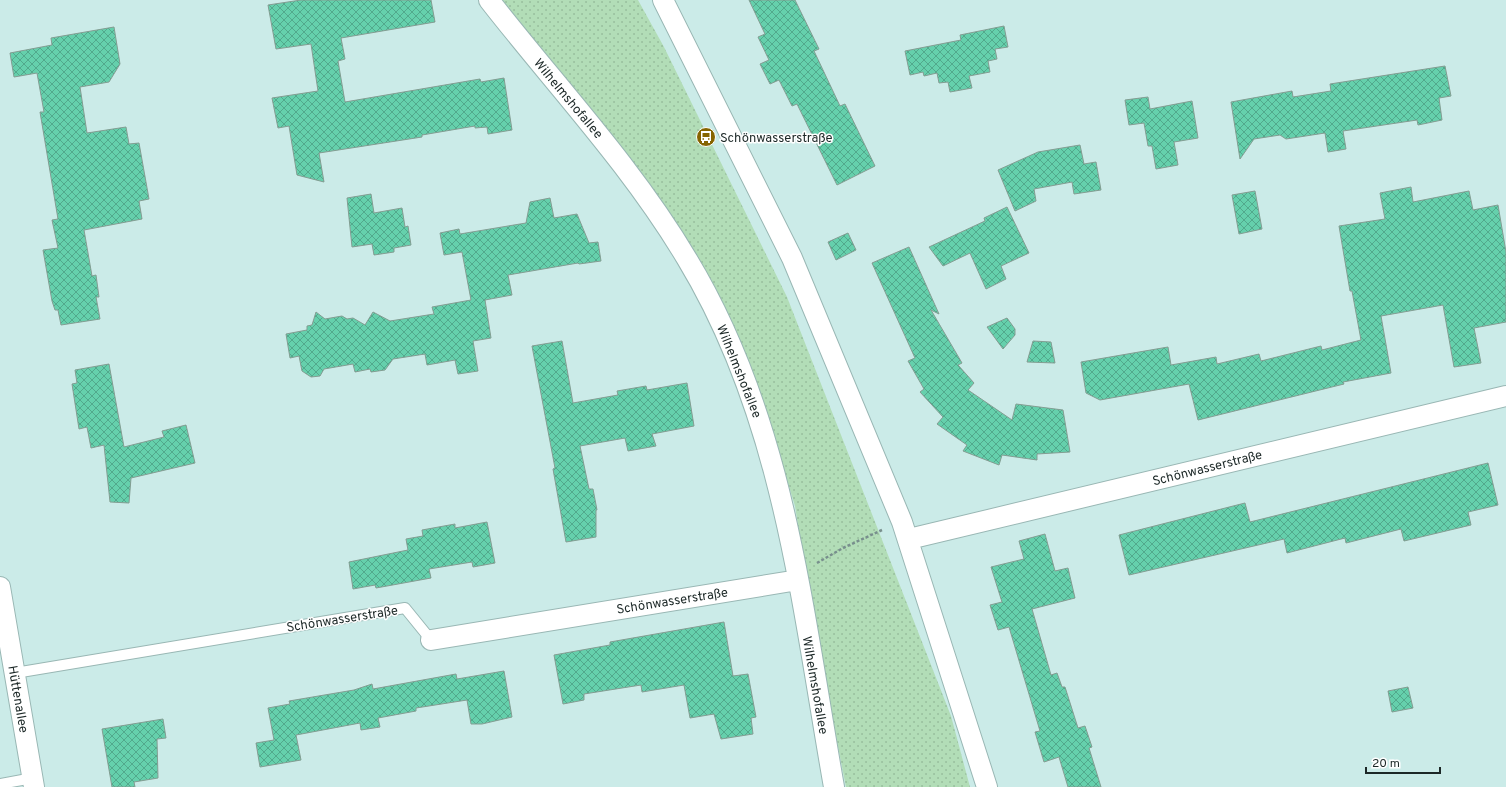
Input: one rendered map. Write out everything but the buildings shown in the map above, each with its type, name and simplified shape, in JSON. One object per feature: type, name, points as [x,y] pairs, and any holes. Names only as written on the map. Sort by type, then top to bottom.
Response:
[{"type":"street","name":"Wilhelmshofallee","points":[[489,0],[612,149],[647,195],[688,260],[730,341],[759,418],[776,473],[797,575],[834,787]]},
{"type":"street","points":[[663,0],[792,258],[905,530],[987,787]]},
{"type":"street","name":"Schönwasserstraße","points":[[905,530],[1506,396]]},
{"type":"street","name":"Schönwasserstraße","points":[[432,640],[797,575]]},
{"type":"street","name":"Hüttenallee","points":[[0,587],[33,783]]},
{"type":"lane","name":"Schönwasserstraße","points":[[15,673],[405,608],[432,640]]},
{"type":"lane","points":[[0,784],[33,783]]},
{"type":"path","points":[[797,575],[843,548],[905,530]]},
{"type":"green space","points":[[502,0],[638,0],[664,47],[787,297],[951,716],[970,787],[846,787],[813,621],[795,506],[766,412],[740,343],[669,212],[599,120]]},
{"type":"place","name":"Schönwasserstraße","points":[[706,137]]}]
